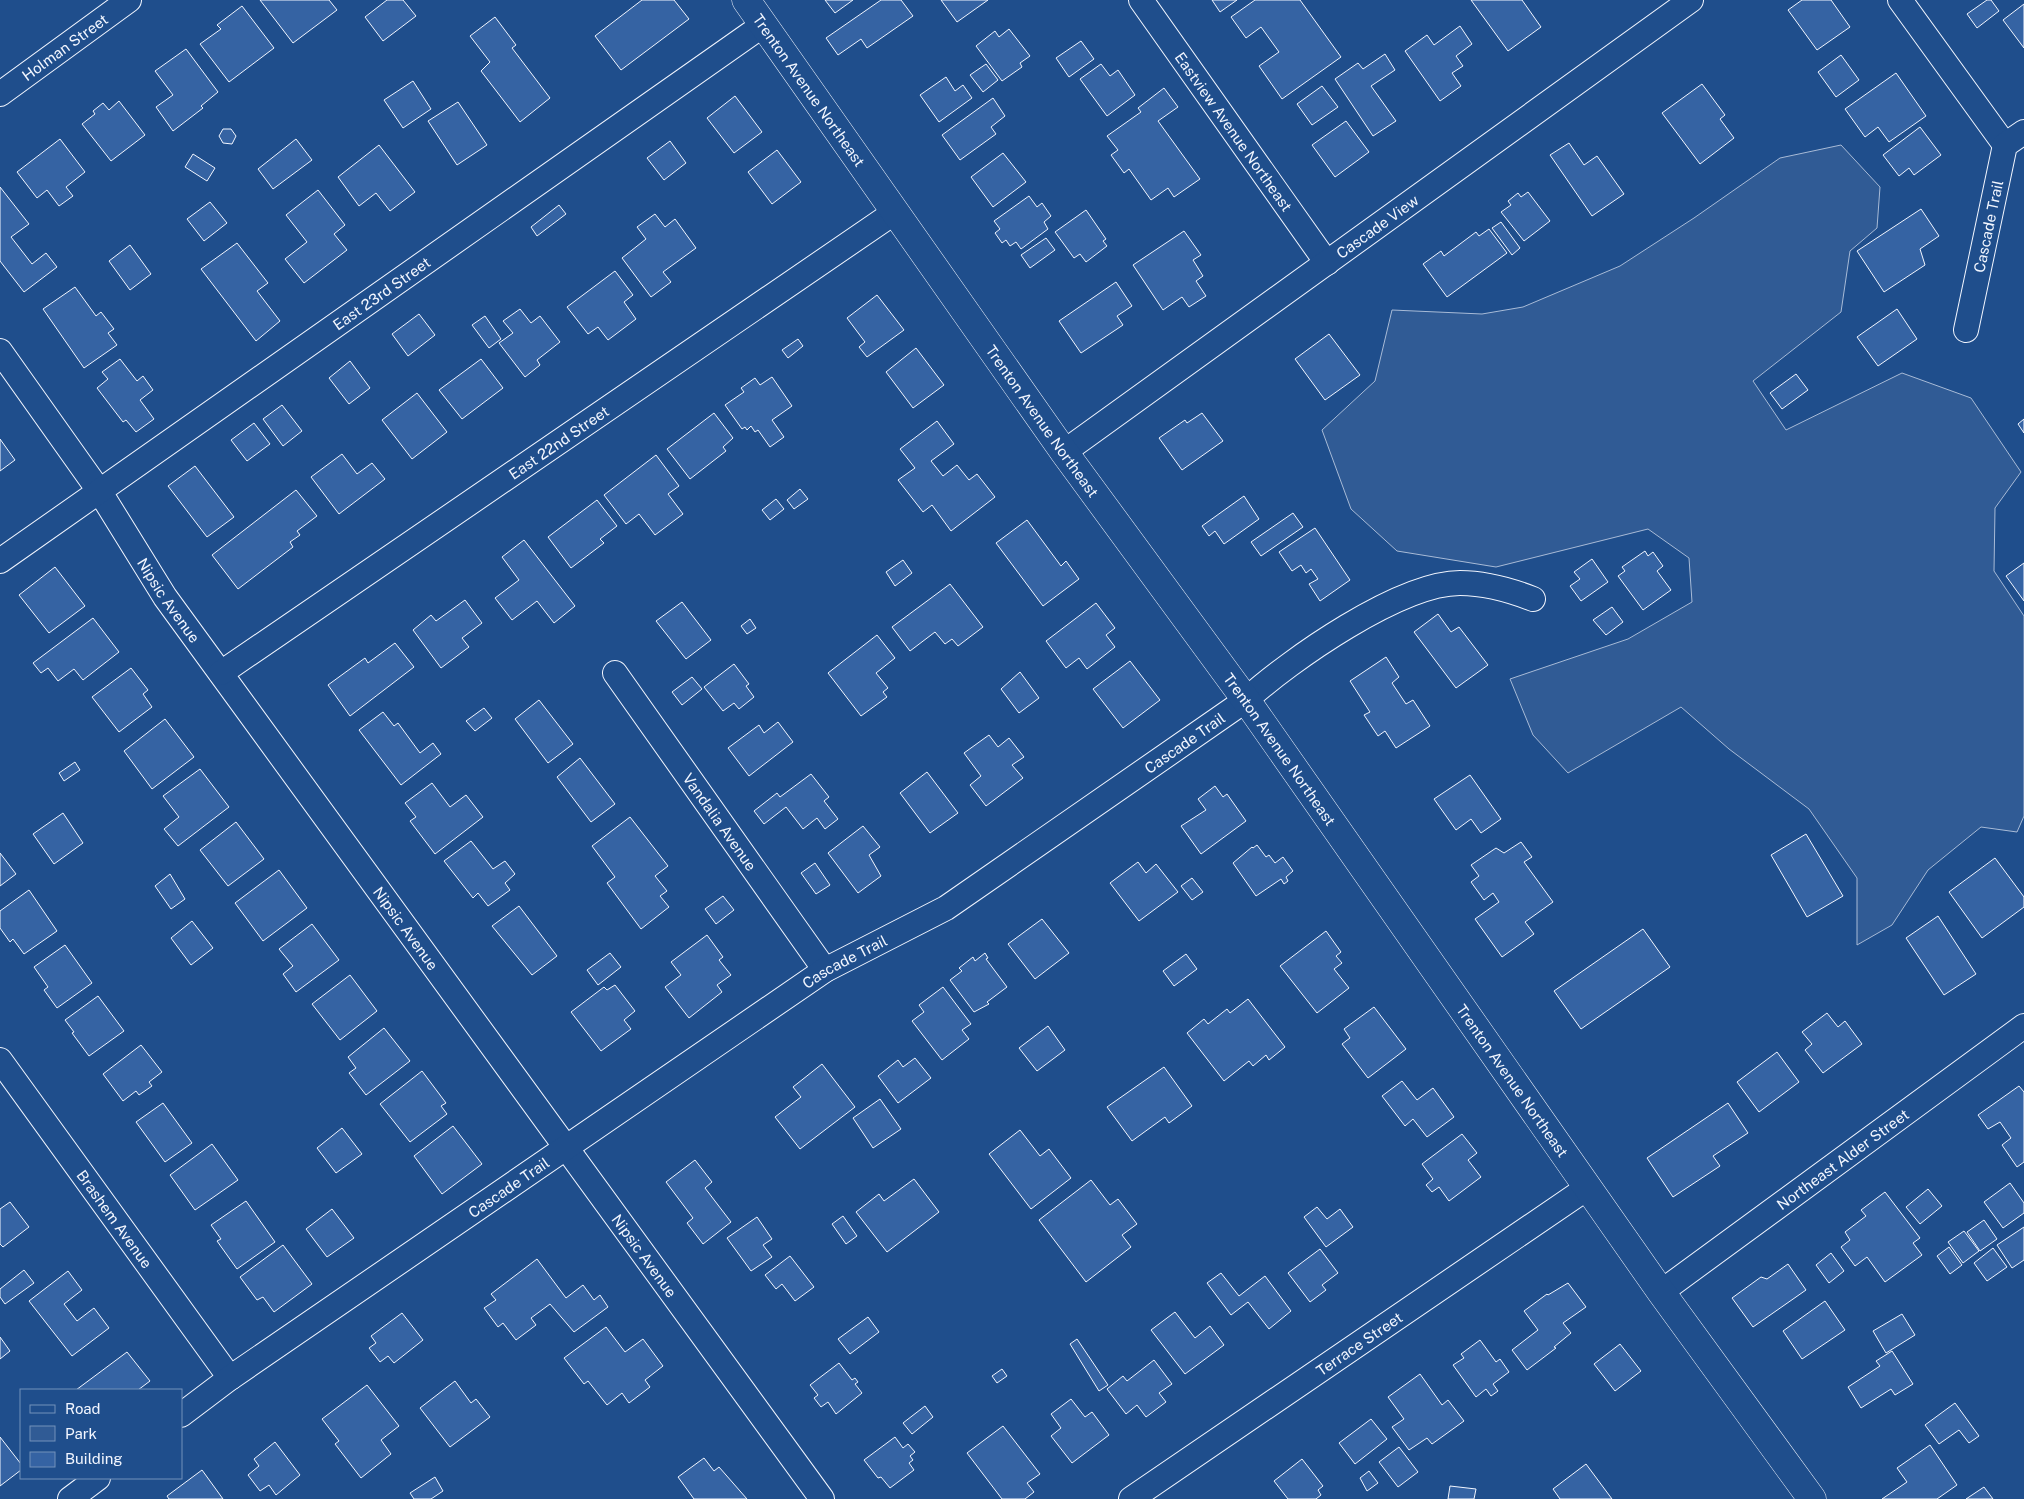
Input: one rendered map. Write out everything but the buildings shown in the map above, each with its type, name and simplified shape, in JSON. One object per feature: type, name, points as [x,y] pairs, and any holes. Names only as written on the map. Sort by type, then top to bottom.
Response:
[{"type":"main road","name":"Trenton Avenue Northeast","points":[[746,0],[1064,452],[1246,700],[1661,1292],[1812,1499]]},
{"type":"street","name":"Holman Street","points":[[0,94],[129,0]]},
{"type":"street","name":"Eastview Avenue Northeast","points":[[1141,0],[1327,263]]},
{"type":"street","name":"Cascade View","points":[[1064,452],[1691,0]]},
{"type":"street","points":[[1900,0],[2015,138]]},
{"type":"street","name":"East 23rd Street","points":[[0,561],[764,25]]},
{"type":"street","name":"Cascade Trail","points":[[1966,330],[2015,138]]},
{"type":"street","name":"East 22nd Street","points":[[221,674],[895,212]]},
{"type":"street","name":"Nipsic Avenue","points":[[0,351],[100,492],[165,597],[822,1499]]},
{"type":"street","name":"Cascade Trail","points":[[182,1414],[230,1378],[825,970],[946,908],[1246,700],[1266,682],[1373,612],[1412,594],[1434,587],[1458,583],[1509,590],[1533,599]]},
{"type":"street","name":"Vandalia Avenue","points":[[615,673],[825,970]]},
{"type":"street","name":"Northeast Alder Street","points":[[1661,1292],[2024,1026]]},
{"type":"street","name":"Brashem Avenue","points":[[0,1060],[230,1378]]},
{"type":"street","name":"Terrace Street","points":[[1131,1499],[1588,1188]]},
{"type":"street","points":[[70,1499],[97,1479]]},
{"type":"green space","points":[[1841,145],[1880,187],[1877,228],[1850,251],[1841,312],[1753,381],[1786,430],[1902,373],[1971,398],[2021,472],[1995,508],[1994,571],[2024,616],[2024,816],[2017,832],[1981,827],[1928,870],[1892,925],[1857,945],[1857,878],[1809,809],[1729,749],[1681,707],[1568,773],[1533,735],[1510,679],[1628,639],[1692,602],[1689,558],[1648,529],[1496,567],[1397,551],[1351,509],[1322,430],[1375,381],[1392,310],[1482,314],[1523,307],[1620,266],[1694,218],[1780,158]]}]
